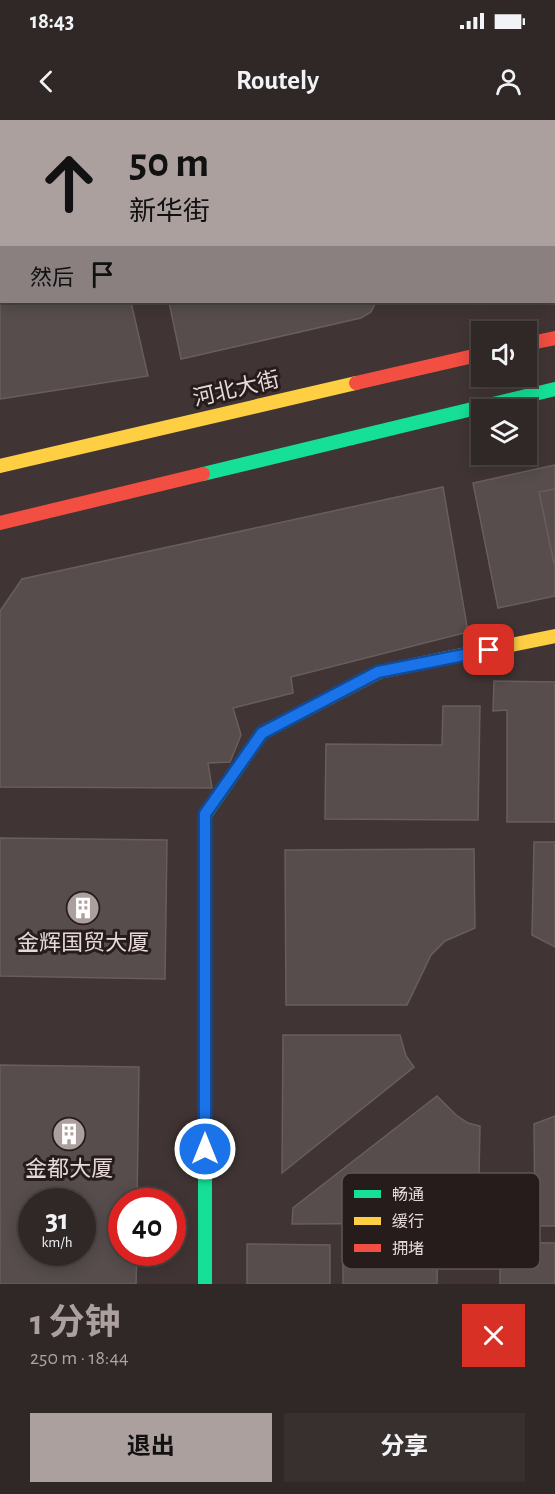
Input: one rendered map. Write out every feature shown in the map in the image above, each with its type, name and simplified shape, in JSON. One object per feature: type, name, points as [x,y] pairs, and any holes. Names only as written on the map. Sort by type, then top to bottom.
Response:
[{"type":"main road","points":[[537,342],[555,338]]},
{"type":"main road","name":"河北大街","points":[[0,466],[471,357]]},
{"type":"main road","points":[[0,523],[555,389]]},
{"type":"main road","points":[[205,1284],[205,814],[262,733],[378,672],[555,636]]},
{"type":"building","points":[[0,303],[131,303],[148,376],[0,399]]},
{"type":"building","points":[[169,303],[376,303],[371,312],[361,318],[181,359]]},
{"type":"building","points":[[555,465],[555,596],[498,608],[473,483]]},
{"type":"building","points":[[443,487],[468,632],[291,677],[293,693],[233,708],[241,735],[230,762],[208,763],[212,788],[0,787],[0,611],[22,579]]},
{"type":"building","points":[[555,489],[555,563],[554,563],[539,492]]},
{"type":"building","points":[[494,681],[555,682],[555,822],[507,822],[507,710],[493,711]]},
{"type":"building","points":[[443,706],[480,706],[478,820],[325,819],[326,744],[442,745]]},
{"type":"building","name":"金辉国贸大厦","points":[[0,838],[167,840],[165,979],[0,976]]},
{"type":"building","points":[[534,842],[555,842],[555,947],[532,935]]},
{"type":"building","points":[[474,849],[475,928],[445,941],[431,955],[407,1005],[286,1005],[285,850]]},
{"type":"building","points":[[283,1035],[400,1035],[406,1056],[414,1067],[282,1173]]},
{"type":"building","name":"金都大厦","points":[[0,1065],[139,1067],[137,1188],[108,1188],[108,1266],[137,1266],[136,1284],[0,1284]]},
{"type":"building","points":[[437,1096],[456,1115],[468,1123],[480,1126],[479,1173],[342,1173],[342,1224],[292,1224],[293,1208]]},
{"type":"building","points":[[555,1116],[555,1226],[540,1226],[540,1173],[534,1173],[534,1124]]},
{"type":"building","points":[[540,1243],[555,1243],[555,1284],[500,1284],[500,1269],[540,1269]]},
{"type":"building","points":[[247,1244],[330,1245],[330,1284],[247,1284]]},
{"type":"building","points":[[343,1269],[437,1269],[437,1284],[343,1284]]},
{"type":"traffic: fast","points":[[203,474],[555,389]]},
{"type":"traffic: fast","points":[[205,1284],[205,815],[262,733],[306,710]]},
{"type":"traffic: slow","points":[[0,466],[356,383]]},
{"type":"traffic: slow","points":[[306,710],[379,672],[555,636]]},
{"type":"traffic: jam","points":[[537,342],[555,338]]},
{"type":"traffic: jam","points":[[356,383],[471,357]]},
{"type":"traffic: jam","points":[[0,523],[203,474]]},
{"type":"place","name":"金辉国贸大厦","points":[[83,908]]},
{"type":"place","name":"金都大厦","points":[[69,1134]]},
{"type":"route","points":[[205,1149],[205,814],[262,733],[378,672],[489,650]]}]
